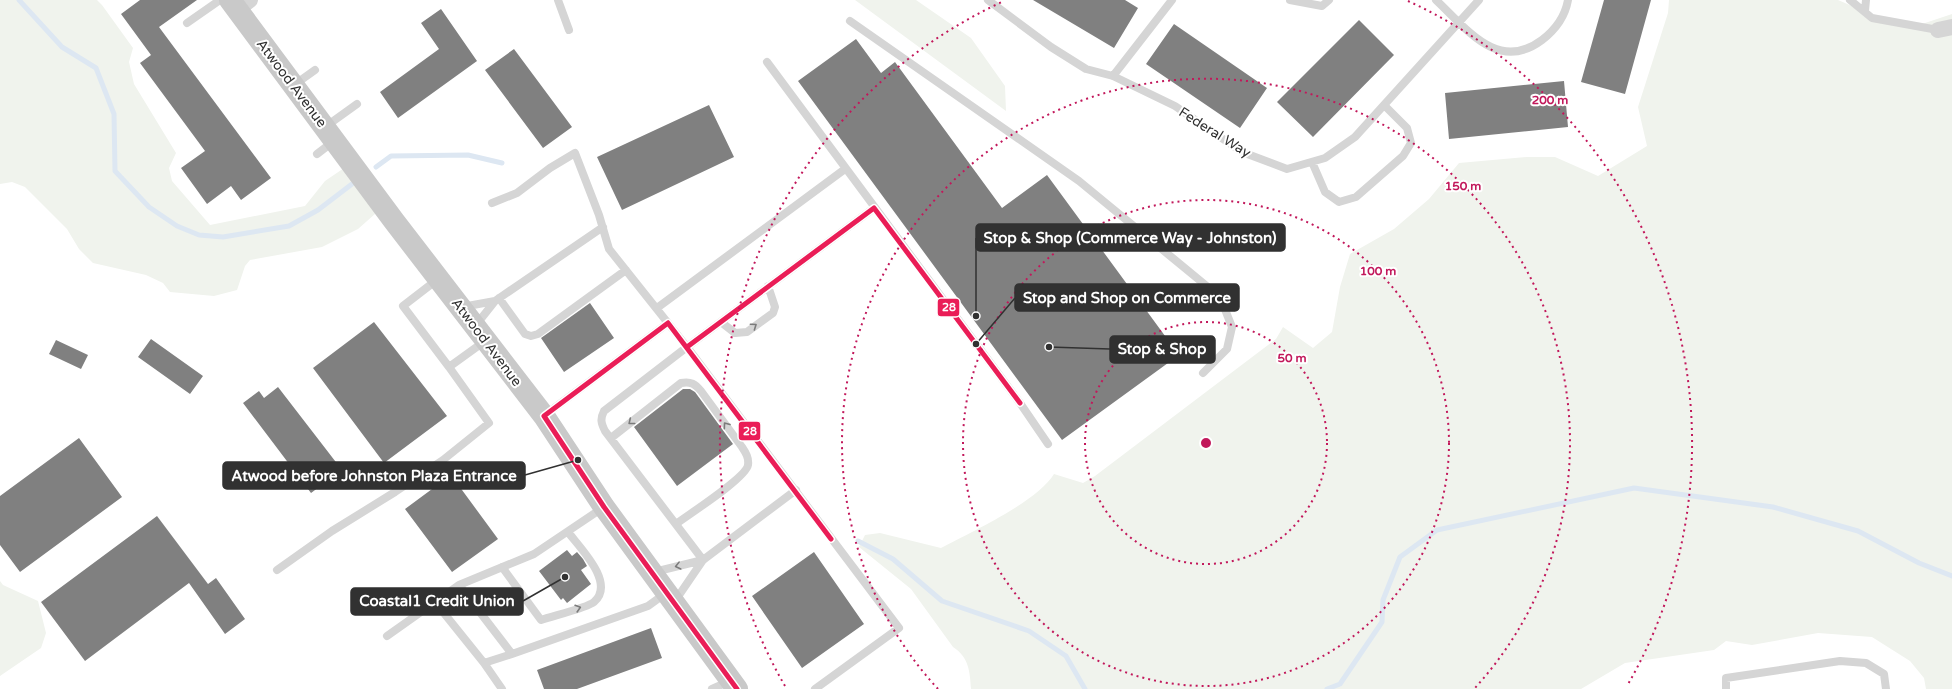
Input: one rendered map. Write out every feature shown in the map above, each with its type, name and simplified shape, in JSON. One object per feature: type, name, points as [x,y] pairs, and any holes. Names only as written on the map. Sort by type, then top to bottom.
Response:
[{"type":"main road","name":"Atwood Avenue","points":[[234,2],[329,134],[544,416],[604,507],[670,598],[727,686]]},
{"type":"lane","points":[[558,0],[568,30]]},
{"type":"lane","name":"Federal Way","points":[[988,0],[1045,42],[1086,69],[1113,76],[1175,106],[1242,152],[1287,169],[1325,158],[1355,137],[1479,0]]},
{"type":"lane","points":[[1113,76],[1172,0]]},
{"type":"lane","points":[[1290,0],[1322,6],[1329,0]]},
{"type":"lane","points":[[1436,0],[1485,45],[1507,53],[1530,48],[1553,31],[1566,10],[1568,0]]},
{"type":"lane","points":[[1850,0],[1872,18],[1945,28]]},
{"type":"lane","points":[[1864,11],[1866,0]]},
{"type":"lane","points":[[187,23],[234,2]]},
{"type":"lane","points":[[850,21],[1079,182],[1220,296],[1232,327],[1227,349],[1203,373]]},
{"type":"lane","points":[[767,62],[1020,403],[1048,444]]},
{"type":"lane","points":[[294,86],[315,70]]},
{"type":"lane","points":[[317,154],[329,134],[357,104]]},
{"type":"lane","points":[[1312,162],[1325,192],[1339,202],[1356,197],[1402,156],[1411,143],[1407,128],[1384,105]]},
{"type":"lane","points":[[492,203],[517,193],[550,168],[575,153],[603,227],[609,249],[687,347],[899,628],[815,689]]},
{"type":"lane","points":[[657,308],[845,169]]},
{"type":"lane","points":[[703,560],[601,424],[601,418],[604,411],[768,286],[874,208]]},
{"type":"lane","points":[[461,307],[497,300],[603,227]]},
{"type":"lane","points":[[497,300],[525,334],[531,336],[538,334],[626,270]]},
{"type":"lane","points":[[278,570],[332,531],[396,492],[444,460],[490,423],[403,306],[439,279]]},
{"type":"lane","points":[[721,322],[735,333],[747,332],[773,313],[775,307],[768,286]]},
{"type":"lane","points":[[449,367],[480,333],[497,300]]},
{"type":"lane","points":[[544,416],[668,323]]},
{"type":"lane","points":[[611,438],[682,383],[689,382],[696,385],[701,391],[747,455],[748,465],[745,472],[735,481],[676,524]]},
{"type":"lane","points":[[484,663],[670,598],[703,560],[796,490]]},
{"type":"lane","points":[[387,636],[459,585],[534,554],[604,507]]},
{"type":"lane","points":[[502,567],[541,620],[593,603],[600,595],[602,584],[599,574],[568,532]]},
{"type":"lane","points":[[652,572],[703,560]]},
{"type":"lane","points":[[459,585],[512,654]]},
{"type":"lane","points":[[435,602],[484,663],[502,689]]},
{"type":"lane","points":[[1726,689],[1726,678],[1840,662],[1866,663],[1884,674],[1886,689]]},
{"type":"shaded area","points":[[0,0],[97,0],[102,5],[133,48],[129,62],[134,84],[176,153],[169,168],[172,181],[210,225],[305,206],[325,181],[350,164],[384,206],[358,229],[322,247],[250,260],[245,266],[237,290],[214,296],[170,292],[163,283],[146,275],[93,263],[79,249],[67,229],[25,187],[12,182],[0,184]]},
{"type":"shaded area","points":[[855,0],[916,0],[971,38],[1005,86],[1006,111]]},
{"type":"shaded area","points":[[1669,0],[1838,0],[1852,6],[1876,22],[1922,24],[1952,14],[1952,689],[1926,689],[1924,678],[1910,661],[1872,637],[1818,633],[1752,645],[1726,641],[1714,650],[1625,663],[1581,689],[971,689],[968,665],[962,655],[953,647],[911,589],[859,547],[865,535],[880,533],[941,548],[1019,506],[1045,485],[1054,474],[1083,483],[1095,476],[1276,339],[1283,327],[1313,348],[1332,332],[1340,287],[1350,254],[1394,229],[1429,199],[1459,163],[1527,157],[1555,157],[1598,176],[1647,146],[1638,107],[1668,13]]},
{"type":"shaded area","points":[[0,581],[3,585],[38,601],[46,633],[41,648],[0,676]]},
{"type":"building","points":[[140,0],[197,0],[159,27],[271,178],[241,200],[231,186],[207,204],[181,168],[205,151],[140,63],[151,55],[121,14]]},
{"type":"building","points":[[1033,0],[1125,0],[1138,8],[1114,48]]},
{"type":"building","points":[[1604,0],[1651,0],[1625,94],[1581,82]]},
{"type":"building","points":[[441,9],[477,61],[398,118],[380,92],[439,49],[421,23]]},
{"type":"building","points":[[1359,20],[1394,55],[1313,137],[1277,102]]},
{"type":"building","points":[[1174,24],[1267,88],[1240,128],[1146,64]]},
{"type":"building","points":[[856,39],[881,73],[895,62],[1002,208],[1047,175],[1179,355],[1062,440],[798,81]]},
{"type":"building","points":[[514,49],[572,127],[543,148],[485,70]]},
{"type":"building","points":[[1564,81],[1568,127],[1449,139],[1445,93]]},
{"type":"building","points":[[709,105],[734,157],[622,210],[597,157]]},
{"type":"building","points":[[590,303],[614,338],[564,372],[541,338]]},
{"type":"building","points":[[374,322],[447,416],[384,463],[313,368]]},
{"type":"building","points":[[151,339],[203,376],[190,394],[138,357]]},
{"type":"building","points":[[56,340],[88,355],[81,369],[49,354]]},
{"type":"building","points":[[278,387],[342,470],[311,493],[243,403],[259,391],[264,398]]},
{"type":"building","points":[[683,389],[690,389],[695,392],[733,444],[677,486],[634,427]]},
{"type":"building","points":[[79,438],[122,497],[20,572],[0,545],[0,496]]},
{"type":"building","points":[[451,475],[498,539],[452,572],[405,509]]},
{"type":"building","points":[[157,516],[208,584],[216,578],[245,619],[225,634],[189,583],[85,661],[41,602]]},
{"type":"building","points":[[567,550],[572,556],[577,552],[583,559],[587,566],[581,570],[591,584],[567,603],[563,598],[561,600],[539,571]]},
{"type":"building","points":[[814,552],[864,624],[802,668],[752,596]]},
{"type":"building","points":[[651,628],[662,658],[577,689],[544,689],[537,670]]},
{"type":"waterway","points":[[19,0],[62,47],[96,68],[114,114],[115,171],[149,207],[177,226],[199,235],[223,237],[289,226],[318,210],[352,184]]},
{"type":"waterway","points":[[376,167],[391,156],[468,155],[502,163]]},
{"type":"waterway","points":[[1327,689],[1340,684],[1382,622],[1383,600],[1400,557],[1437,530],[1634,488],[1773,507],[1858,531],[1919,563],[1952,576]]},
{"type":"waterway","points":[[858,541],[893,559],[942,601],[1029,631],[1066,656],[1085,689]]},
{"type":"transit line","name":"28","points":[[687,347],[874,208],[1020,403]]},
{"type":"transit line","name":"28","points":[[668,323],[831,539]]},
{"type":"transit line","name":"28","points":[[544,416],[668,323]]},
{"type":"transit line","name":"28","points":[[544,416],[604,507],[737,689]]},
{"type":"place","name":"Stop & Shop (Commerce Way - Johnston)","points":[[976,316]]},
{"type":"place","name":"Stop and Shop on Commerce","points":[[976,344]]},
{"type":"place","name":"Stop & Shop","points":[[1049,347]]},
{"type":"place","name":"Atwood before Johnston Plaza Entrance","points":[[578,460]]},
{"type":"place","name":"Coastal1 Credit Union","points":[[565,577]]}]
